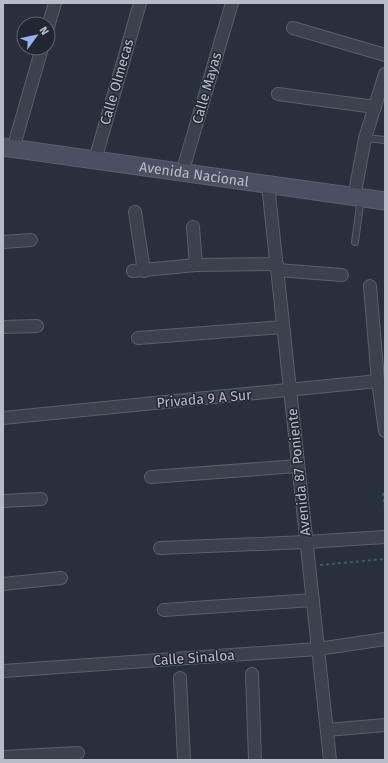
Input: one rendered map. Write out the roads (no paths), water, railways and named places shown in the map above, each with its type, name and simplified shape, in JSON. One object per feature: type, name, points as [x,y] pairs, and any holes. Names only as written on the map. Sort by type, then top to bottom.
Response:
[{"type":"main road","name":"Avenida Nacional","points":[[8,148],[385,202]]},
{"type":"street","points":[[51,16],[55,3]]},
{"type":"street","name":"Calle Olmecas","points":[[95,160],[140,3]]},
{"type":"street","name":"Calle Mayas","points":[[182,173],[232,3]]},
{"type":"street","points":[[293,28],[385,55]]},
{"type":"street","points":[[8,148],[39,56]]},
{"type":"street","points":[[357,198],[365,138],[385,74]]},
{"type":"street","points":[[278,94],[375,107]]},
{"type":"street","name":"Avenida 87 Poniente","points":[[268,185],[330,760]]},
{"type":"street","points":[[135,212],[138,271],[196,265],[277,267],[342,275]]},
{"type":"street","points":[[193,227],[196,265]]},
{"type":"street","points":[[3,242],[31,240]]},
{"type":"street","points":[[370,286],[378,381],[384,430]]},
{"type":"street","points":[[3,327],[37,326]]},
{"type":"street","points":[[138,338],[283,327]]},
{"type":"street","name":"Privada 9 A Sur","points":[[3,418],[290,391],[378,381]]},
{"type":"street","points":[[151,477],[298,466]]},
{"type":"street","points":[[3,501],[41,499]]},
{"type":"street","points":[[160,548],[385,537]]},
{"type":"street","points":[[3,584],[61,578]]},
{"type":"street","points":[[164,610],[313,600]]},
{"type":"street","name":"Calle Sinaloa","points":[[3,671],[318,649],[385,639]]},
{"type":"street","points":[[252,674],[255,760]]},
{"type":"street","points":[[180,678],[184,760]]},
{"type":"street","points":[[327,730],[385,725]]},
{"type":"street","points":[[3,757],[78,753]]},
{"type":"lane","points":[[365,138],[385,140]]},
{"type":"lane","points":[[355,242],[357,198]]}]
